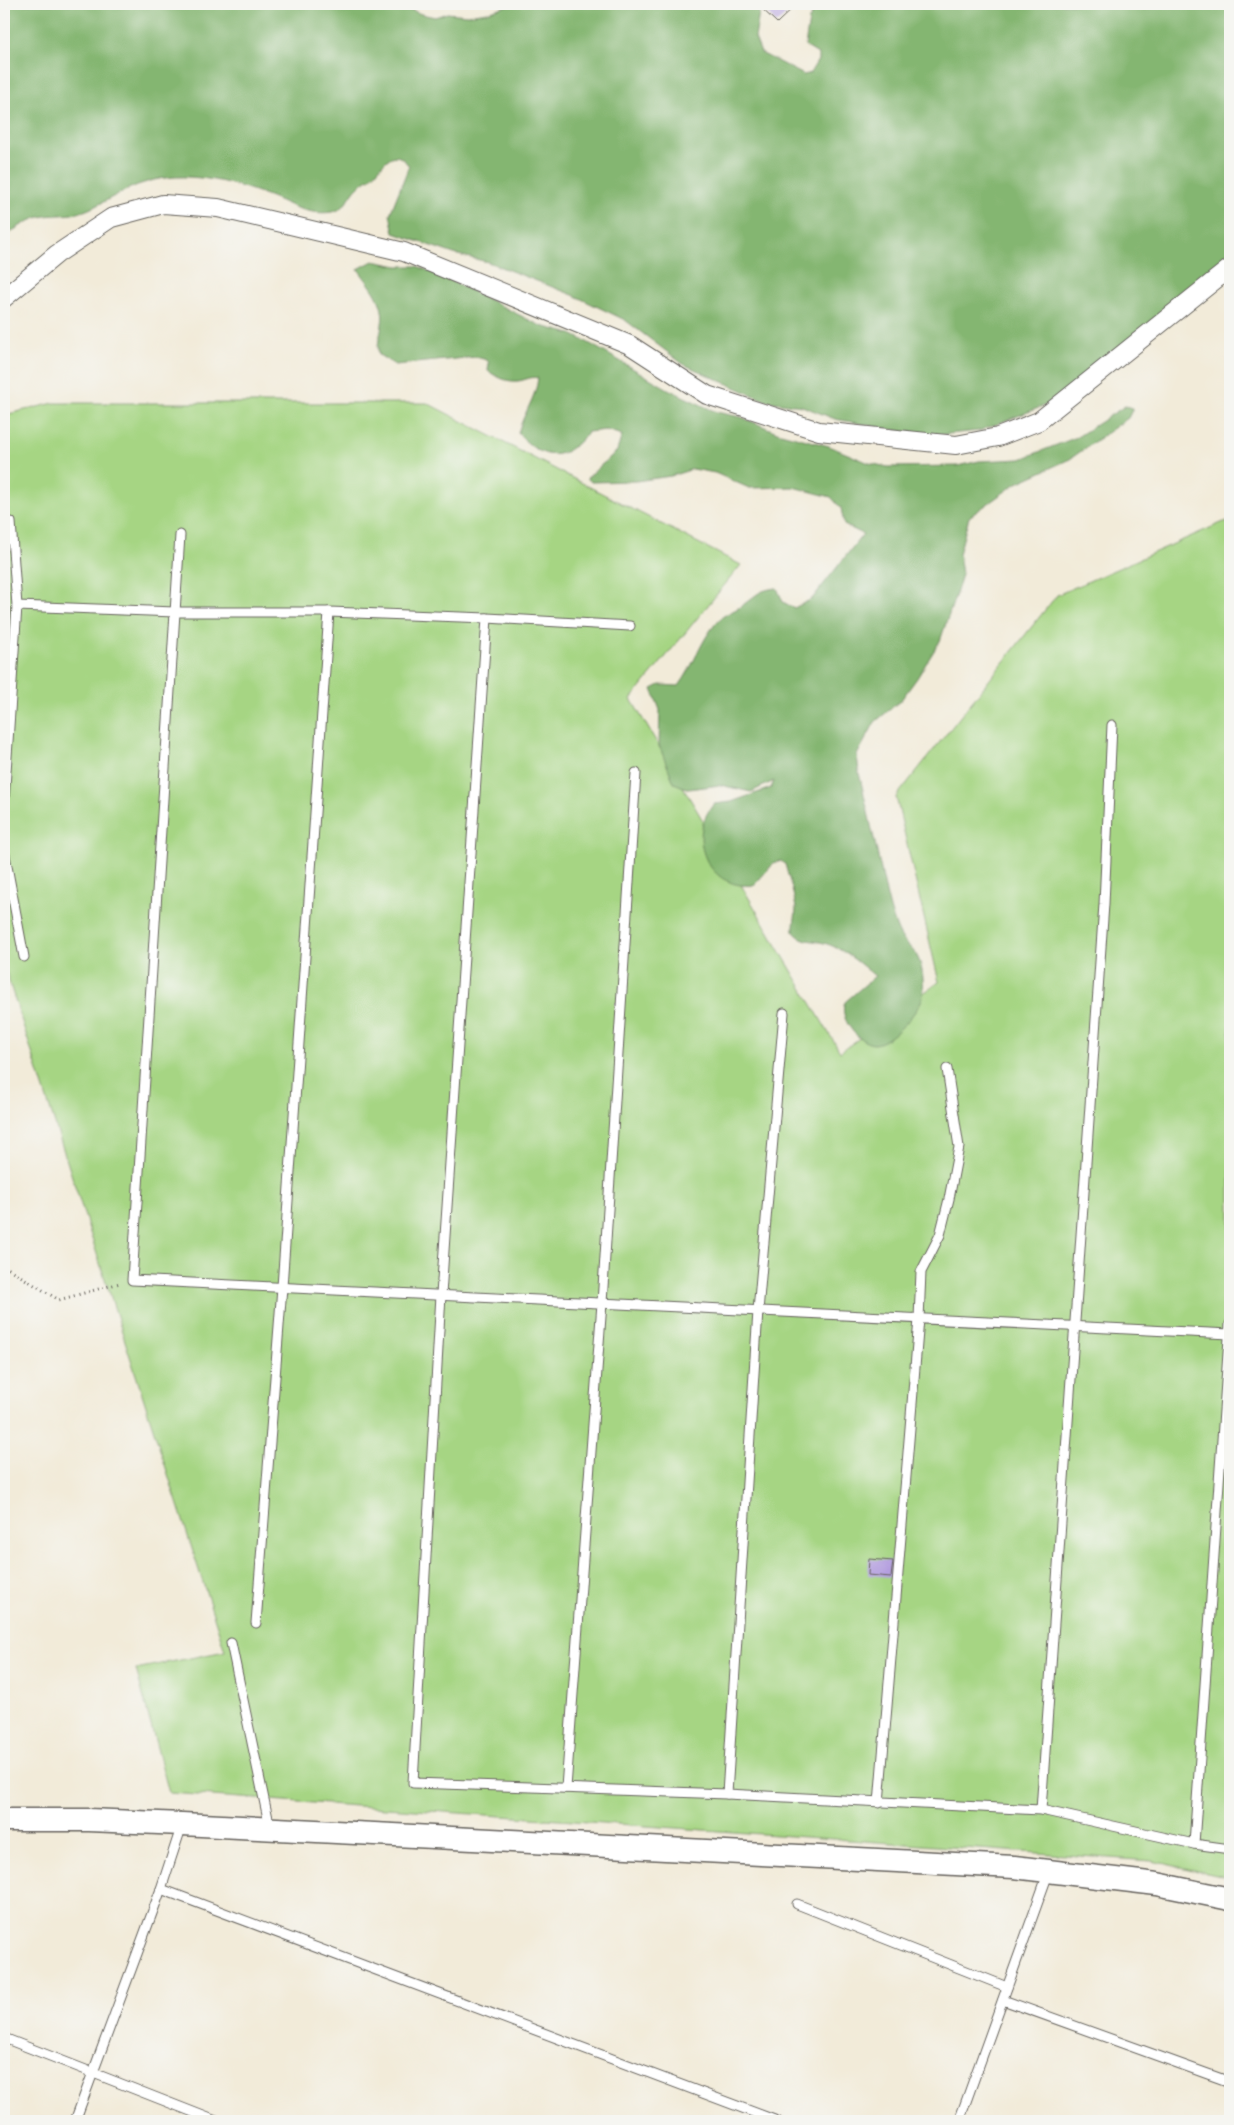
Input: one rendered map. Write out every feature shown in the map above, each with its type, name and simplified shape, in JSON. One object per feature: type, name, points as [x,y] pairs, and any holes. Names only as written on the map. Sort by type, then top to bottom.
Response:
[{"type":"street","points":[[4,298],[57,254],[111,218],[163,204],[218,208],[404,252],[630,345],[707,395],[800,425],[819,431],[956,445],[998,437],[1039,420],[1230,268]]},
{"type":"street","points":[[4,1820],[89,1820],[270,1828],[1014,1867],[1157,1884],[1230,1899]]},
{"type":"lane","points":[[4,802],[17,606],[11,522]]},
{"type":"lane","points":[[180,534],[132,1280],[1230,1334]]},
{"type":"lane","points":[[17,606],[175,612],[329,612],[630,626]]},
{"type":"lane","points":[[256,1622],[282,1287],[329,612]]},
{"type":"lane","points":[[487,618],[441,1295],[413,1782],[727,1794],[1041,1810],[1194,1844],[1230,1849]]},
{"type":"lane","points":[[1041,1810],[1104,904],[1112,725]]},
{"type":"lane","points":[[566,1788],[602,1303],[636,773]]},
{"type":"lane","points":[[4,850],[24,957]]},
{"type":"lane","points":[[727,1794],[758,1311],[784,1013]]},
{"type":"lane","points":[[879,1803],[919,1319],[921,1272],[940,1235],[959,1147],[948,1069]]},
{"type":"lane","points":[[1194,1844],[1230,1324]]},
{"type":"lane","points":[[231,1643],[270,1828]]},
{"type":"lane","points":[[75,2121],[161,1889],[182,1824]]},
{"type":"lane","points":[[959,2121],[1049,1871]]},
{"type":"lane","points":[[161,1889],[777,2121]]},
{"type":"lane","points":[[797,1904],[1007,1987]]},
{"type":"lane","points":[[1003,2000],[1230,2082]]},
{"type":"lane","points":[[4,2038],[216,2121]]},
{"type":"path","points":[[4,1266],[59,1300],[132,1280]]},
{"type":"green space","points":[[4,4],[364,4],[371,7],[398,4],[421,14],[435,17],[447,13],[467,15],[488,12],[511,4],[757,4],[759,13],[755,38],[761,53],[804,75],[810,73],[818,60],[818,54],[805,46],[809,20],[817,4],[1230,4],[1230,275],[1067,397],[979,431],[927,436],[835,419],[802,406],[766,401],[683,364],[625,320],[573,295],[488,262],[454,254],[394,233],[390,214],[409,166],[398,156],[388,159],[370,178],[357,188],[343,206],[331,212],[319,213],[302,210],[237,185],[191,177],[176,177],[138,185],[78,213],[35,218],[4,238]]},
{"type":"green space","points":[[373,261],[398,266],[417,266],[450,280],[541,326],[571,334],[670,390],[716,412],[741,417],[777,432],[829,446],[869,463],[888,467],[958,466],[979,461],[1021,459],[1077,437],[1125,406],[1133,408],[1128,418],[1070,459],[1017,483],[969,517],[959,554],[962,574],[940,641],[901,700],[875,722],[857,755],[859,773],[892,915],[900,935],[918,958],[923,978],[922,999],[915,1012],[888,1039],[880,1043],[868,1043],[850,1028],[844,1015],[845,1002],[875,976],[851,957],[831,945],[804,939],[794,932],[796,908],[785,864],[781,861],[775,862],[754,885],[738,885],[724,879],[713,870],[706,859],[702,845],[702,831],[706,817],[714,804],[731,802],[771,788],[774,781],[751,792],[720,785],[689,789],[674,783],[659,745],[660,710],[652,689],[660,685],[679,686],[706,637],[717,622],[758,594],[777,588],[783,602],[794,608],[812,599],[863,534],[844,525],[841,508],[831,497],[793,487],[749,488],[715,473],[693,469],[671,476],[636,481],[591,482],[587,478],[617,451],[622,435],[606,430],[588,432],[570,449],[553,455],[536,449],[527,443],[518,433],[535,392],[538,378],[533,377],[521,381],[502,379],[488,371],[489,363],[487,360],[476,357],[395,365],[379,355],[378,343],[383,316],[382,309],[372,288],[358,269]]},
{"type":"green space","points":[[54,403],[427,403],[741,565],[631,699],[840,1052],[939,982],[896,797],[1057,595],[1226,521],[1230,528],[1230,1878],[1152,1861],[169,1793],[136,1669],[225,1651],[6,972],[4,971],[4,415]]},
{"type":"building","points":[[757,4],[797,4],[777,23]]},
{"type":"building","points":[[869,1559],[893,1561],[891,1577],[868,1575]]}]
